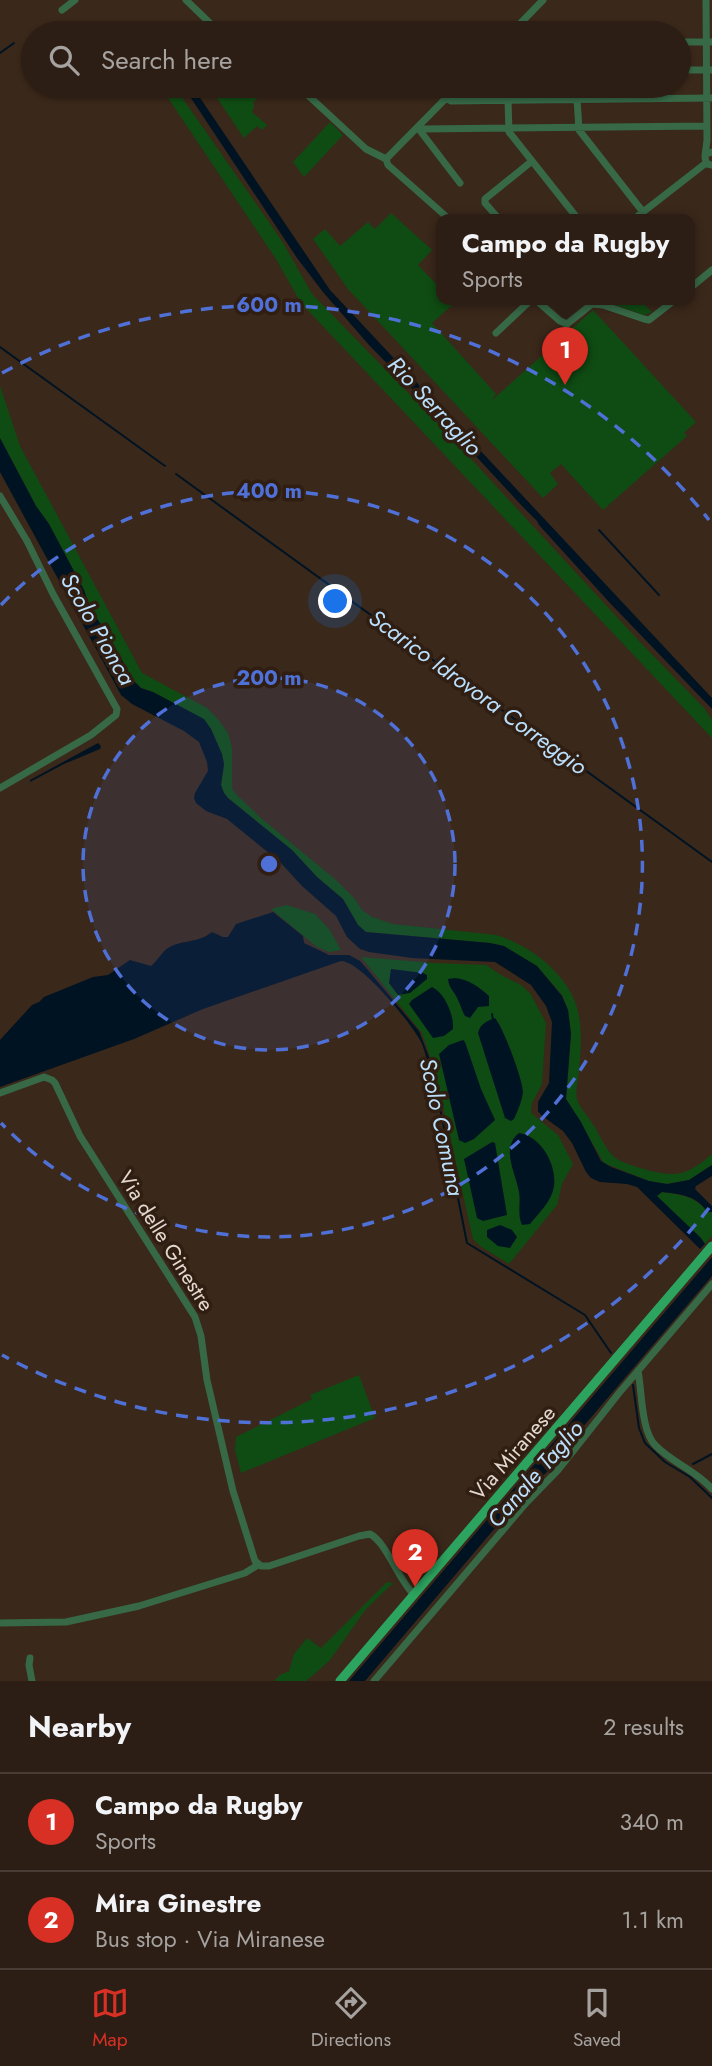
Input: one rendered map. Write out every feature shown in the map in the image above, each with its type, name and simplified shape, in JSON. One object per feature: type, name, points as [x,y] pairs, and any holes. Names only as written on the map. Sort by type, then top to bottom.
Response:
[{"type":"main road","name":"Via Miranese","points":[[340,1681],[712,1246]]},
{"type":"street","points":[[62,10],[75,0]]},
{"type":"street","points":[[186,0],[208,21]]},
{"type":"street","points":[[523,21],[543,0]]},
{"type":"street","points":[[640,214],[709,159],[709,42],[706,0]]},
{"type":"street","points":[[691,43],[709,42]]},
{"type":"street","points":[[691,70],[709,70]]},
{"type":"street","points":[[312,98],[370,152],[386,159],[388,165],[443,214]]},
{"type":"street","points":[[386,159],[446,98],[451,101],[709,98]]},
{"type":"street","points":[[577,99],[578,127],[643,212]]},
{"type":"street","points":[[508,100],[508,129],[574,214]]},
{"type":"street","points":[[417,128],[707,126]]},
{"type":"street","points":[[417,128],[460,183]]},
{"type":"street","points":[[495,214],[485,201],[487,197],[532,161]]},
{"type":"street","points":[[695,284],[712,270]]},
{"type":"street","points":[[496,333],[527,305]]},
{"type":"street","points":[[541,305],[560,321],[568,324],[591,305]]},
{"type":"street","points":[[603,305],[649,320],[668,305]]},
{"type":"street","points":[[0,496],[117,709],[116,715],[91,735],[0,788]]},
{"type":"street","name":"Via delle Ginestre","points":[[0,1093],[44,1077],[55,1083],[76,1129],[195,1317],[233,1491],[251,1554],[258,1565]]},
{"type":"street","points":[[374,1681],[526,1503],[558,1471],[712,1284]]},
{"type":"street","points":[[638,1371],[646,1428],[654,1444],[690,1469],[712,1489]]},
{"type":"street","points":[[0,1623],[78,1620],[139,1606],[245,1573],[258,1565],[269,1566],[370,1534],[380,1541],[399,1576],[414,1595]]},
{"type":"street","points":[[30,1658],[32,1681]]},
{"type":"green space","points":[[168,98],[182,98],[282,241],[312,294],[448,434],[704,708],[712,720],[712,738],[301,303],[276,259]]},
{"type":"green space","points":[[217,98],[257,98],[253,103],[252,112],[267,125],[262,130],[257,126],[244,138]]},
{"type":"green space","points":[[330,122],[343,135],[304,177],[293,162]]},
{"type":"green space","points":[[391,213],[432,250],[418,265],[436,284],[436,305],[452,305],[432,323],[496,394],[491,401],[593,310],[696,422],[684,433],[687,436],[603,510],[561,464],[550,473],[558,484],[543,498],[348,289],[313,239],[325,229],[340,246],[368,222],[375,229]]},
{"type":"green space","points":[[615,305],[645,305],[652,312],[644,315]]},
{"type":"green space","points":[[0,386],[20,446],[142,673],[207,708],[228,733],[232,748],[232,788],[235,793],[336,880],[362,910],[372,917],[393,924],[496,935],[539,957],[565,983],[575,1002],[581,1031],[577,1099],[610,1153],[626,1163],[664,1174],[688,1171],[712,1154],[712,1165],[689,1180],[667,1184],[649,1181],[604,1163],[566,1099],[571,1034],[568,1010],[562,995],[537,966],[504,946],[490,943],[366,932],[358,925],[343,899],[317,877],[292,850],[228,798],[221,785],[224,765],[222,754],[211,729],[203,719],[141,688],[133,680],[91,610],[84,590],[0,438]]},
{"type":"green space","points":[[286,905],[315,914],[329,929],[341,950],[329,952],[317,947],[271,909]]},
{"type":"green space","points":[[361,957],[486,965],[530,993],[546,1023],[542,1084],[532,1103],[531,1113],[558,1135],[573,1164],[562,1184],[557,1205],[509,1264],[473,1239],[447,1123],[422,1033]]},
{"type":"green space","points":[[662,1192],[689,1198],[712,1212],[712,1236],[705,1244],[660,1201],[657,1196]]},
{"type":"green space","points":[[359,1375],[375,1418],[241,1473],[235,1450],[236,1437],[312,1399],[310,1395]]},
{"type":"green space","points":[[387,1582],[395,1584],[366,1609],[330,1660],[318,1671],[306,1681],[274,1681],[289,1671],[294,1654],[307,1638],[321,1648]]},
{"type":"water","name":"Rio Serraglio","points":[[191,98],[200,98],[330,290],[712,698],[712,709],[369,345],[297,258]]},
{"type":"water","name":"Scolo Pionca","points":[[0,438],[84,590],[91,610],[133,680],[141,688],[204,719],[211,729],[222,754],[224,764],[221,785],[228,798],[292,850],[317,877],[343,899],[358,925],[366,932],[490,943],[504,946],[537,966],[562,996],[568,1010],[571,1034],[566,1099],[601,1161],[649,1181],[667,1184],[689,1180],[712,1165],[712,1176],[695,1189],[712,1206],[712,1212],[707,1212],[699,1202],[688,1197],[662,1192],[657,1196],[701,1238],[705,1244],[700,1249],[637,1187],[600,1182],[591,1178],[563,1131],[538,1111],[538,1102],[549,1083],[552,1022],[546,1006],[531,985],[495,962],[412,958],[360,949],[347,937],[336,916],[280,862],[227,819],[206,811],[196,803],[195,793],[208,771],[199,742],[121,695],[0,472]]},
{"type":"water","points":[[98,743],[100,749],[30,782],[30,780]]},
{"type":"water","points":[[273,912],[303,936],[304,943],[329,955],[349,955],[367,969],[419,1031],[431,1062],[439,1099],[437,1102],[422,1044],[417,1035],[398,1010],[361,971],[341,961],[203,1009],[134,1039],[0,1087],[0,1040],[32,1005],[44,997],[93,977],[108,975],[130,960],[151,966],[173,945],[201,938],[212,932],[228,937],[236,924]]},
{"type":"water","points":[[391,969],[423,973],[427,975],[427,979],[410,993],[398,995],[389,983]]},
{"type":"water","points":[[448,979],[469,982],[489,996],[489,1006],[478,1007],[470,1018],[465,1016]]},
{"type":"water","points":[[432,987],[445,999],[453,1023],[453,1029],[444,1036],[433,1038],[409,1004]]},
{"type":"water","points":[[495,1018],[507,1042],[523,1092],[511,1121],[505,1118],[478,1033],[482,1025]]},
{"type":"water","points":[[463,1040],[495,1120],[474,1139],[465,1143],[459,1140],[439,1054],[449,1045]]},
{"type":"water","points":[[519,1133],[527,1135],[541,1146],[550,1161],[554,1178],[553,1191],[548,1202],[530,1224],[522,1225],[519,1192],[510,1153],[513,1139]]},
{"type":"water","points":[[492,1142],[495,1143],[507,1215],[483,1221],[477,1218],[464,1159]]},
{"type":"water","points":[[500,1225],[512,1230],[517,1237],[510,1248],[498,1246],[487,1237],[487,1230]]},
{"type":"water","name":"Canale Taglio","points":[[712,1257],[712,1276],[564,1449],[550,1469],[524,1494],[365,1681],[349,1681]]},
{"type":"waterway","points":[[0,53],[14,43]]},
{"type":"waterway","name":"Scarico Idrovora Correggio","points":[[0,347],[165,466]]},
{"type":"waterway","name":"Scarico Idrovora Correggio","points":[[176,474],[712,862]]},
{"type":"waterway","points":[[599,530],[659,595]]},
{"type":"waterway","points":[[492,1014],[493,1020]]},
{"type":"waterway","name":"Scolo Comuna","points":[[438,1098],[467,1243],[585,1315],[611,1353]]},
{"type":"waterway","name":"Scolo Comuna","points":[[633,1385],[639,1428],[645,1443],[665,1462],[690,1477],[712,1498]]},
{"type":"waterway","points":[[693,1464],[712,1454]]},
{"type":"place","name":"Campo da Rugby","points":[[565,385]]},
{"type":"place","name":"Mira Ginestre","points":[[415,1587]]}]
